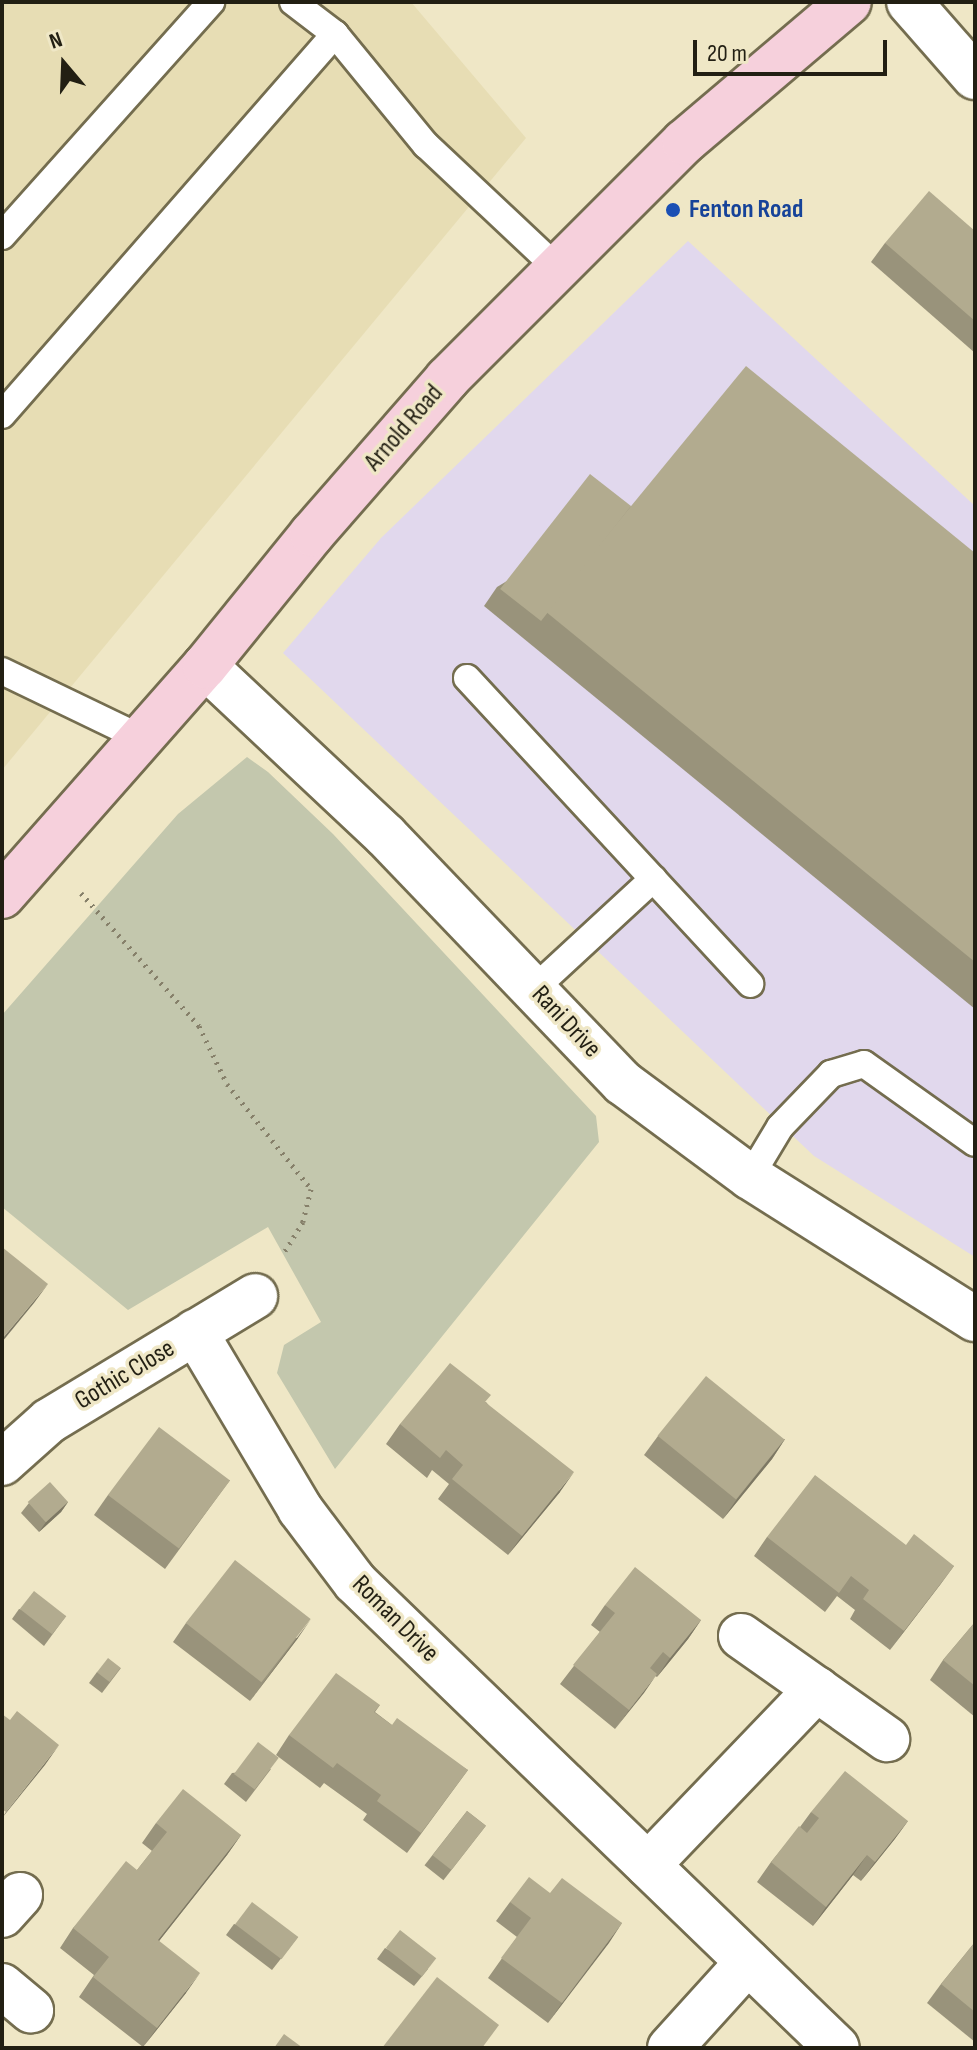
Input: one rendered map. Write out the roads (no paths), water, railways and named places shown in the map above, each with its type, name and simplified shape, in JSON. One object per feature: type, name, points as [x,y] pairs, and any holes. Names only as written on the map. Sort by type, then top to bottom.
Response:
[{"type":"main road","name":"Arnold Road","points":[[2,896],[205,666],[312,534],[437,391],[684,142],[849,2]]},
{"type":"street","points":[[909,2],[975,77]]},
{"type":"street","name":"Rani Drive","points":[[205,666],[386,836],[623,1083],[750,1177],[975,1319]]},
{"type":"street","name":"Gothic Close","points":[[2,1463],[49,1421],[255,1296]]},
{"type":"street","name":"Roman Drive","points":[[195,1332],[300,1509],[355,1582],[837,2048]]},
{"type":"street","points":[[741,1636],[887,1739]]},
{"type":"street","points":[[648,1865],[817,1689]]},
{"type":"street","points":[[670,2048],[748,1962]]},
{"type":"lane","points":[[2,236],[211,2]]},
{"type":"lane","points":[[293,2],[335,34],[426,145],[559,270]]},
{"type":"lane","points":[[2,415],[335,34]]},
{"type":"lane","points":[[2,671],[141,738]]},
{"type":"lane","points":[[467,678],[750,984]]},
{"type":"lane","points":[[535,988],[653,879]]},
{"type":"lane","points":[[750,1177],[780,1127],[831,1074],[864,1064],[975,1143]]},
{"type":"place","name":"Fenton Road","points":[[673,210]]}]
